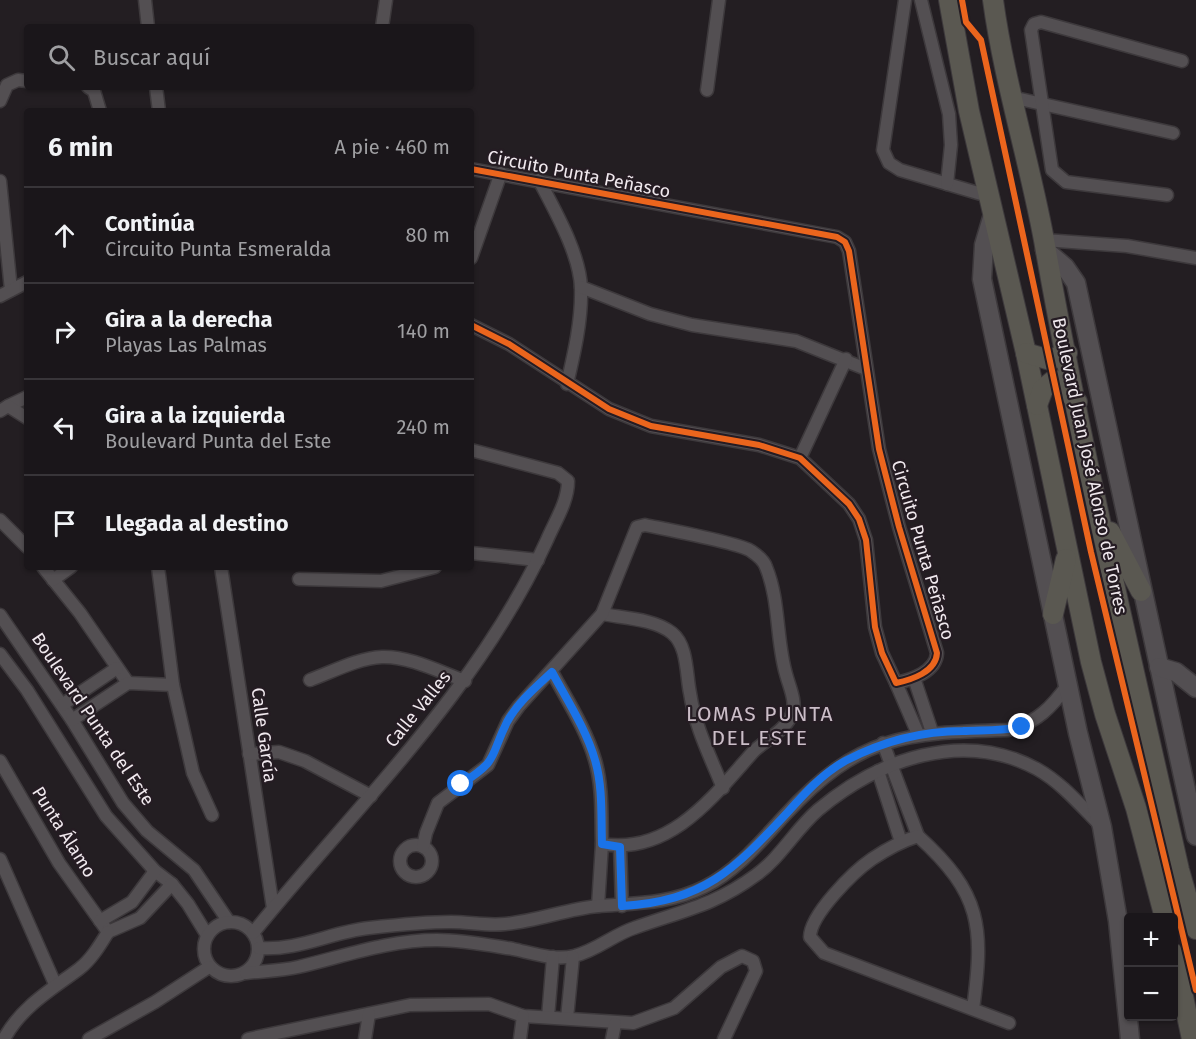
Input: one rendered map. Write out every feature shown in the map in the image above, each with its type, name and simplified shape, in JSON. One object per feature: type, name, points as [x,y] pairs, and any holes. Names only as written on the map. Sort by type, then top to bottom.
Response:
[{"type":"main road","points":[[950,0],[955,44],[987,196],[1026,353],[1067,554],[1105,714],[1136,808],[1164,913]]},
{"type":"main road","name":"Boulevard Juan José Alonso de Torres","points":[[993,0],[1011,97],[1098,508],[1179,870],[1196,929]]},
{"type":"main road","points":[[1026,353],[1050,360],[1067,353]]},
{"type":"main road","points":[[1037,405],[1043,388],[1054,381],[1063,386],[1077,402]]},
{"type":"main road","points":[[1098,508],[1142,591]]},
{"type":"main road","points":[[1053,614],[1067,554]]},
{"type":"main road","points":[[1176,967],[1192,1039]]},
{"type":"street","points":[[145,0],[148,24]]},
{"type":"street","points":[[382,24],[386,0]]},
{"type":"street","points":[[706,90],[719,0]]},
{"type":"street","points":[[905,0],[883,150],[889,163],[900,170],[987,196]]},
{"type":"street","points":[[921,0],[949,114],[951,145],[947,184]]},
{"type":"street","points":[[1167,195],[1066,182],[1052,170],[1031,30],[1035,24],[1041,22],[1182,61]]},
{"type":"street","points":[[933,48],[955,44]]},
{"type":"street","points":[[0,101],[7,85],[18,80],[24,81]]},
{"type":"street","points":[[92,90],[99,108]]},
{"type":"street","points":[[156,90],[159,108]]},
{"type":"street","points":[[1011,97],[1173,133]]},
{"type":"street","name":"Circuito Punta Peñasco","points":[[474,169],[837,237],[845,242],[849,252],[879,449],[899,527],[938,653],[933,665],[914,678],[896,683]]},
{"type":"street","points":[[474,250],[501,173]]},
{"type":"street","points":[[539,180],[570,245],[581,287],[575,349],[567,384]]},
{"type":"street","points":[[0,181],[5,293],[24,284]]},
{"type":"street","points":[[992,218],[984,245],[982,279],[1053,614],[1102,827],[1118,921],[1130,1039]]},
{"type":"street","points":[[1044,245],[1127,246],[1196,258]]},
{"type":"street","points":[[1044,245],[1065,267],[1076,283],[1196,836]]},
{"type":"street","points":[[581,287],[651,314],[692,325],[796,341],[846,359],[866,369]]},
{"type":"street","points":[[474,326],[509,344],[567,384],[609,409],[651,426],[759,445],[800,458],[849,504],[859,519],[866,540],[875,627],[882,653],[918,734]]},
{"type":"street","points":[[800,458],[846,359]]},
{"type":"street","points":[[4,409],[24,399]]},
{"type":"street","points":[[4,409],[24,417]]},
{"type":"street","name":"Calle Valles","points":[[253,933],[371,796],[465,681],[538,560],[568,494],[568,481],[558,473],[474,451]]},
{"type":"street","points":[[0,520],[24,544]]},
{"type":"street","points":[[423,847],[438,803],[488,765],[508,721],[531,691],[552,672],[602,614],[637,526],[645,525],[750,549],[765,564],[772,584],[780,653],[794,701],[793,714],[755,751],[723,788],[682,825],[659,837],[620,847],[602,844]]},
{"type":"street","points":[[474,552],[538,560]]},
{"type":"street","points":[[45,570],[80,613],[128,682]]},
{"type":"street","points":[[53,580],[67,570]]},
{"type":"street","points":[[158,570],[173,685],[193,773],[212,815]]},
{"type":"street","name":"Calle García","points":[[221,570],[273,908]]},
{"type":"street","points":[[299,579],[381,581],[423,570]]},
{"type":"street","points":[[602,614],[657,625],[674,634],[681,644],[694,714],[723,788]]},
{"type":"street","name":"Boulevard Punta del Este","points":[[0,615],[72,720],[123,803],[147,831],[194,870],[229,922]]},
{"type":"street","points":[[0,654],[27,690],[106,816],[155,871],[172,884],[207,934]]},
{"type":"street","points":[[310,680],[355,663],[383,657],[413,663],[465,681]]},
{"type":"street","points":[[1159,667],[1176,672],[1196,688]]},
{"type":"street","points":[[62,705],[117,668]]},
{"type":"street","points":[[552,672],[586,736],[595,761],[600,787],[602,844],[598,906]]},
{"type":"street","points":[[914,678],[932,732]]},
{"type":"street","points":[[72,720],[128,682],[173,685]]},
{"type":"street","points":[[259,948],[296,947],[366,928],[453,922],[503,925],[598,906],[622,906],[668,900],[710,884],[736,866],[811,786],[835,768],[883,742],[932,732],[1008,730],[1022,727],[1047,711],[1069,683]]},
{"type":"street","points":[[883,742],[918,836],[942,857],[963,885],[976,916],[979,930],[973,1009]]},
{"type":"street","points":[[246,973],[253,966],[259,948],[253,933],[246,927],[229,922],[217,925],[207,934],[203,945],[204,957],[209,967],[226,977],[296,968],[368,948],[438,940],[487,944],[553,957],[573,957],[634,928],[680,915],[726,895],[758,874],[800,828],[840,793],[892,764],[928,753],[953,750],[987,751],[1013,758],[1040,770],[1066,790],[1102,827]]},
{"type":"street","points":[[249,754],[279,752],[305,760],[371,796]]},
{"type":"street","name":"Punta Álamo","points":[[0,761],[59,863],[108,932]]},
{"type":"street","points":[[878,771],[901,842]]},
{"type":"street","points":[[784,815],[800,828]]},
{"type":"street","points":[[918,836],[901,842],[872,859],[858,871],[817,916],[810,929],[810,938],[824,953],[1009,1023]]},
{"type":"street","points":[[620,847],[622,906]]},
{"type":"street","points":[[0,859],[55,984]]},
{"type":"street","points":[[100,921],[132,902],[155,871]]},
{"type":"street","points":[[4,1039],[29,1007],[55,984],[80,968],[108,932],[140,918],[172,884]]},
{"type":"street","points":[[248,1039],[273,1037],[410,1005],[489,1004],[523,1016],[567,1018],[615,1024],[633,1023],[674,1008],[721,967],[742,956],[753,961],[756,972],[723,1039]]},
{"type":"street","points":[[548,1017],[553,957]]},
{"type":"street","points":[[567,1018],[573,957]]},
{"type":"street","points":[[89,1039],[155,1002],[209,967]]},
{"type":"street","points":[[365,1039],[369,1014]]},
{"type":"street","points":[[520,1039],[523,1016]]},
{"type":"street","points":[[612,1039],[615,1024]]},
{"type":"cycle path","points":[[962,0],[966,22],[981,40],[1091,552],[1196,990]]},
{"type":"cycle path","points":[[474,170],[837,237],[845,242],[849,251],[879,449],[899,527],[937,653],[936,660],[922,674],[896,683],[882,653],[875,627],[866,540],[859,519],[849,504],[800,458],[759,445],[651,426],[609,409],[509,344],[474,326]]},
{"type":"district","name":"LOMAS PUNTA DEL ESTE","points":[[760,726]]},
{"type":"route","points":[[461,784],[488,765],[508,721],[531,691],[552,672],[586,736],[595,761],[600,787],[602,844],[620,847],[622,906],[639,905],[668,900],[716,881],[736,866],[811,786],[843,762],[883,742],[932,732],[1008,730],[1022,727]]}]
